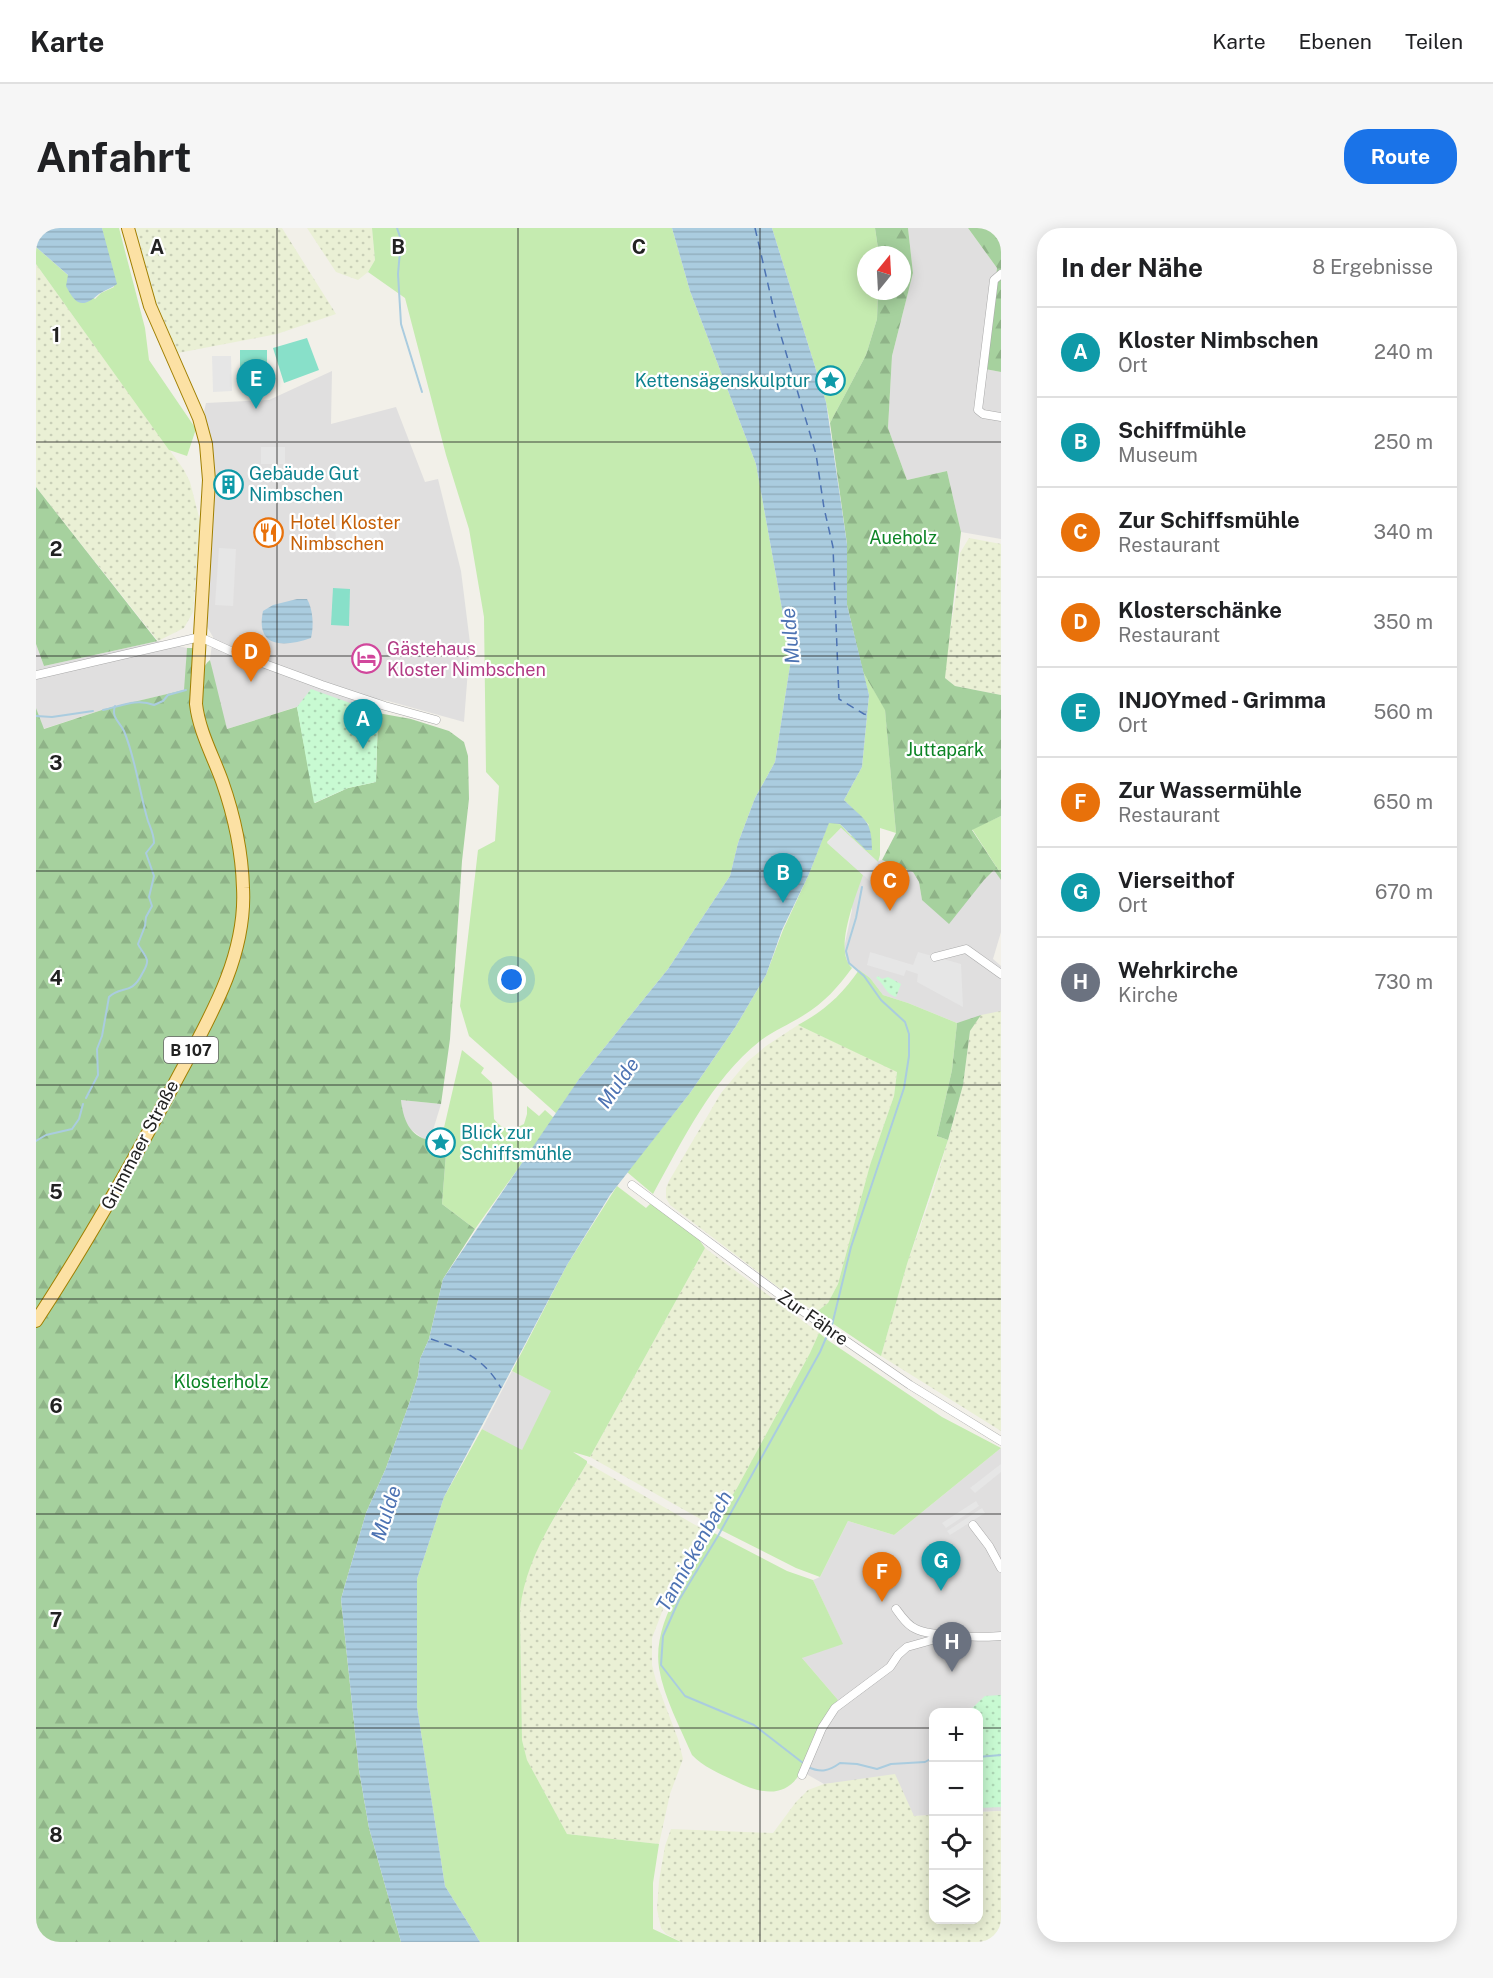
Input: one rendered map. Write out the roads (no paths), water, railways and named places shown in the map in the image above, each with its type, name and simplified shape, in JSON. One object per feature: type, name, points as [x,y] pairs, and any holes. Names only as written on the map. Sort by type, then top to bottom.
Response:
[{"type":"main road","name":"B 107","points":[[128,228],[150,306],[193,402],[206,444],[209,480],[200,637]]},
{"type":"main road","name":"Grimmaer Straße","points":[[36,1321],[80,1253],[126,1173],[210,1013],[237,948],[243,913],[242,872],[230,808],[200,723],[196,704],[200,637]]},
{"type":"street","points":[[1001,274],[994,280],[978,410],[983,414],[1001,417]]},
{"type":"street","points":[[36,675],[200,637],[235,653],[322,685],[436,720]]},
{"type":"street","points":[[935,957],[966,949],[1001,974]]},
{"type":"street","name":"Zur Fähre","points":[[632,1185],[791,1304],[910,1385],[1001,1441]]},
{"type":"street","points":[[973,1525],[989,1546],[1001,1568]]},
{"type":"street","points":[[896,1609],[903,1619],[916,1630],[950,1635],[1001,1636]]},
{"type":"street","points":[[914,1644],[916,1630]]},
{"type":"street","points":[[805,1769],[822,1728],[835,1708],[890,1668],[898,1655],[914,1644],[950,1635]]},
{"type":"water","points":[[36,228],[102,228],[117,284],[84,303],[77,301],[66,286],[68,275],[36,247]]},
{"type":"water","name":"Mulde","points":[[672,228],[772,228],[826,402],[847,544],[847,605],[869,695],[862,767],[844,800],[866,821],[872,840],[872,850],[866,850],[840,824],[829,823],[809,874],[782,930],[766,975],[736,1026],[690,1093],[610,1195],[567,1265],[444,1497],[417,1579],[417,1707],[445,1886],[480,1942],[401,1942],[369,1828],[359,1770],[341,1599],[366,1513],[386,1468],[409,1404],[418,1376],[420,1359],[429,1339],[443,1279],[579,1079],[668,969],[730,876],[738,843],[755,798],[775,762],[791,659],[756,464],[690,291]]},
{"type":"water","points":[[307,599],[311,608],[311,638],[291,643],[274,642],[268,639],[263,633],[263,611],[273,605]]},
{"type":"waterway","points":[[397,228],[401,240],[398,274],[401,324],[422,392]]},
{"type":"waterway","points":[[103,710],[135,702],[154,705],[163,701],[168,695],[186,690]]},
{"type":"waterway","points":[[86,1098],[98,1075],[97,1049],[102,1036],[109,997],[113,993],[134,985],[146,966],[146,958],[138,944],[146,917],[152,906],[149,897],[154,876],[146,853],[154,843],[153,837],[128,742],[115,717],[115,706]]},
{"type":"waterway","points":[[36,716],[52,717],[93,711]]},
{"type":"waterway","name":"Tannickenbach","points":[[832,1325],[851,1247],[904,1088],[909,1056],[909,1034],[905,1022],[881,1000],[864,976],[849,963],[846,951],[862,887]]},
{"type":"waterway","points":[[36,1141],[46,1135],[72,1129],[79,1119],[83,1104]]},
{"type":"waterway","name":"Tannickenbach","points":[[803,1763],[754,1725],[685,1696],[661,1665],[663,1636],[679,1600],[718,1536],[826,1338]]},
{"type":"waterway","name":"Tannickenbach","points":[[983,1757],[1001,1755]]},
{"type":"waterway","name":"Tannickenbach","points":[[808,1767],[825,1770],[840,1763],[877,1769],[891,1764],[929,1760]]},
{"type":"place","name":"Kettensägenskulptur","points":[[831,381]]},
{"type":"place","name":"INJOYmed - Grimma","points":[[256,409]]},
{"type":"place","name":"Gebäude Gut Nimbschen","points":[[228,484]]},
{"type":"place","name":"Hotel Kloster Nimbschen","points":[[269,533]]},
{"type":"place","name":"Gästehaus Kloster Nimbschen","points":[[366,659]]},
{"type":"place","name":"Klosterschänke","points":[[251,682]]},
{"type":"place","name":"Kloster Nimbschen","points":[[363,749]]},
{"type":"place","name":"Schiffmühle","points":[[783,903]]},
{"type":"place","name":"Zur Schiffsmühle","points":[[890,911]]},
{"type":"place","name":"Blick zur Schiffsmühle","points":[[440,1143]]},
{"type":"place","name":"Vierseithof","points":[[941,1591]]},
{"type":"place","name":"Zur Wassermühle","points":[[882,1602]]},
{"type":"place","name":"Wehrkirche","points":[[952,1672]]},
{"type":"park label","name":"Aueholz","points":[[903,538]]},
{"type":"park label","name":"Juttapark","points":[[945,750]]},
{"type":"park label","name":"Klosterholz","points":[[221,1382]]}]
